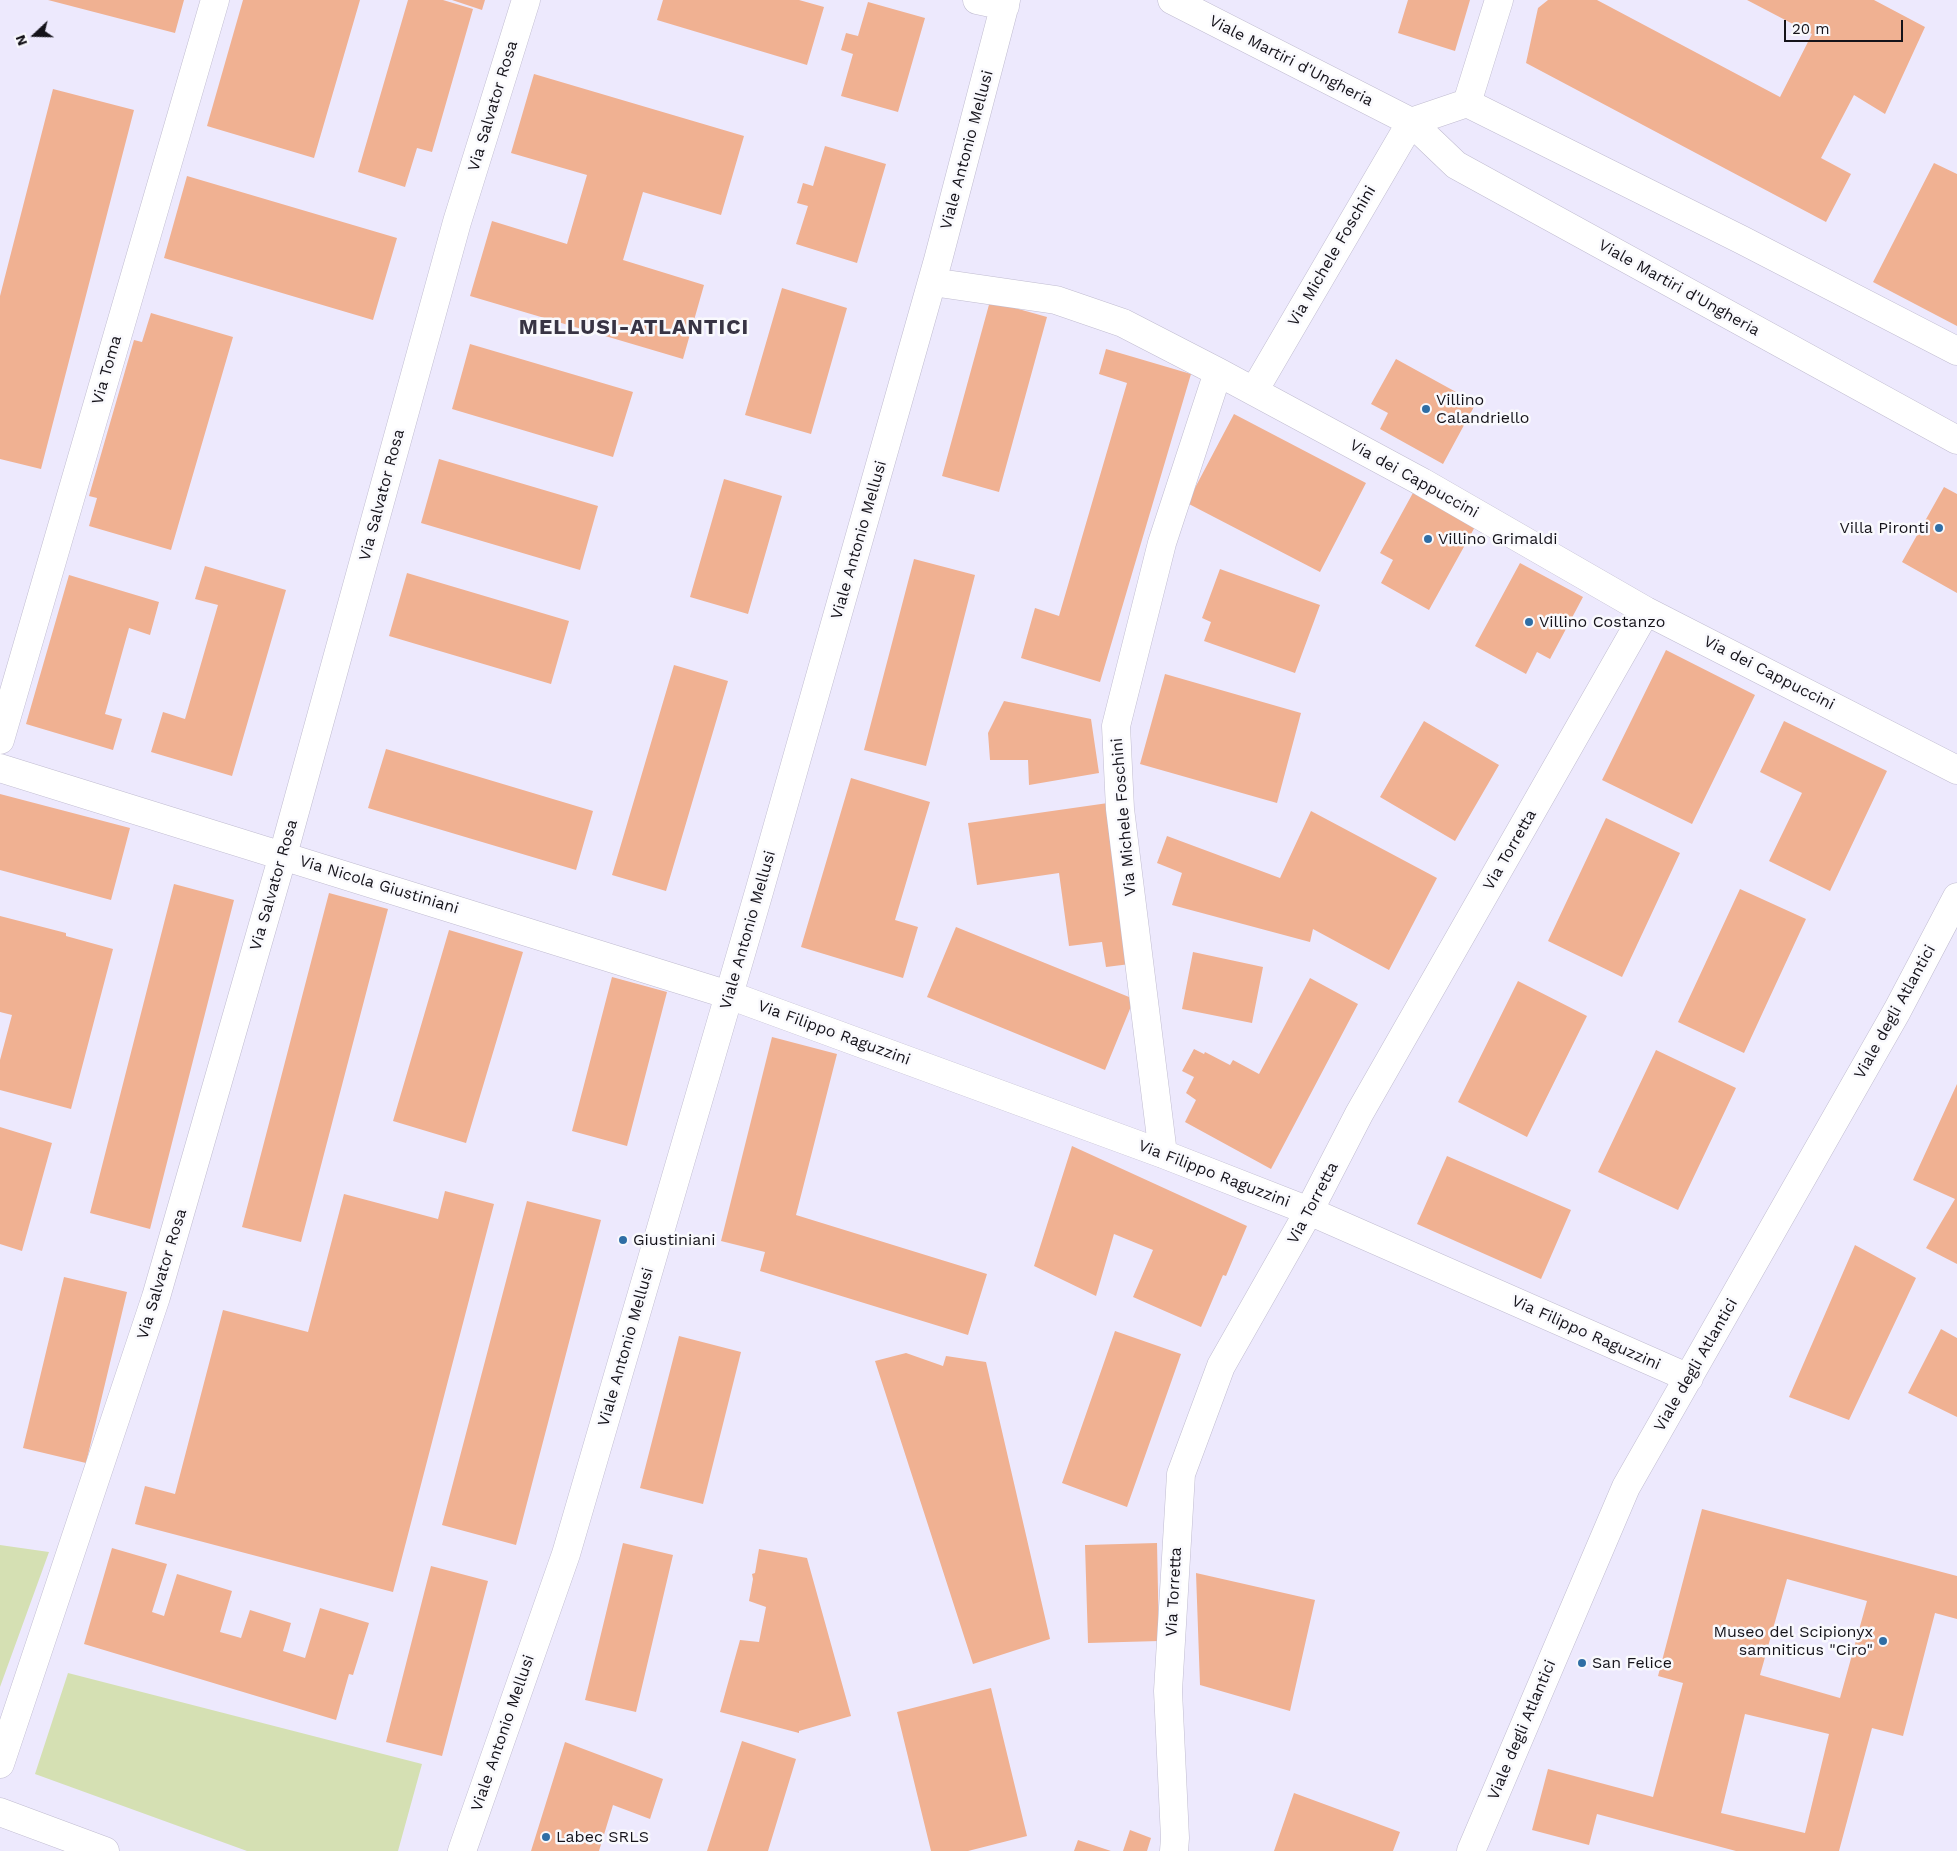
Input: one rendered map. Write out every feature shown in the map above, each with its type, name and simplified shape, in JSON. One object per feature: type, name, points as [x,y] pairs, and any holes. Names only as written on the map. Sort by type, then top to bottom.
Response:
[{"type":"street","name":"Via Toma","points":[[0,740],[215,0]]},
{"type":"street","name":"Via Salvator Rosa","points":[[0,1764],[156,1297],[283,855],[457,222],[526,0]]},
{"type":"street","points":[[977,0],[1005,3]]},
{"type":"street","name":"Viale Martiri d'Ungheria","points":[[1172,0],[1411,122],[1456,165],[1957,440]]},
{"type":"street","points":[[1467,103],[1499,0]]},
{"type":"street","name":"Viale Antonio Mellusi","points":[[462,1851],[566,1554],[729,995],[932,282],[1005,3]]},
{"type":"street","points":[[1411,122],[1467,103],[1750,244],[1957,351]]},
{"type":"street","name":"Via Michele Foschini","points":[[1254,391],[1411,122]]},
{"type":"street","name":"Via dei Cappuccini","points":[[932,282],[1056,300],[1123,324],[1254,391],[1422,482],[1646,611],[1957,770]]},
{"type":"street","name":"Via Michele Foschini","points":[[1162,1154],[1120,809],[1116,726],[1162,543],[1218,372]]},
{"type":"street","name":"Via Torretta","points":[[1174,1851],[1168,1691],[1181,1474],[1221,1366],[1309,1211],[1360,1114],[1646,611]]},
{"type":"street","name":"Via Nicola Giustiniani","points":[[0,768],[729,995]]},
{"type":"street","name":"Viale degli Atlantici","points":[[1471,1851],[1626,1486],[1892,1020],[1957,897]]},
{"type":"street","name":"Via Filippo Raguzzini","points":[[729,995],[1162,1154],[1309,1211],[1689,1378]]},
{"type":"street","points":[[0,1812],[105,1851]]},
{"type":"green space","points":[[0,1545],[49,1552],[0,1687]]},
{"type":"green space","points":[[68,1673],[422,1764],[398,1851],[247,1851],[35,1774]]},
{"type":"building","points":[[48,0],[184,0],[175,33]]},
{"type":"building","points":[[243,0],[360,0],[314,158],[207,126]]},
{"type":"building","points":[[408,0],[443,0],[473,9],[432,152],[417,148],[405,187],[358,172]]},
{"type":"building","points":[[452,0],[485,0],[482,10]]},
{"type":"building","points":[[663,0],[799,0],[824,7],[807,65],[657,20]]},
{"type":"building","points":[[1408,0],[1470,0],[1455,51],[1398,33]]},
{"type":"building","points":[[1548,0],[1597,0],[1780,97],[1812,34],[1747,0],[1874,0],[1925,27],[1885,114],[1854,95],[1821,158],[1851,174],[1826,222],[1526,63],[1538,8]]},
{"type":"building","points":[[868,2],[925,18],[898,112],[841,96],[853,54],[841,50],[846,33],[858,36]]},
{"type":"building","points":[[534,74],[744,136],[721,215],[643,192],[623,260],[704,285],[683,359],[470,296],[492,221],[567,244],[587,175],[511,153]]},
{"type":"building","points":[[53,89],[134,110],[41,469],[0,459],[0,296]]},
{"type":"building","points":[[825,146],[886,164],[857,263],[796,244],[808,206],[797,203],[803,183],[813,186]]},
{"type":"building","points":[[1934,163],[1957,174],[1957,326],[1873,282]]},
{"type":"building","points":[[187,176],[397,238],[373,320],[164,258]]},
{"type":"building","points":[[782,288],[847,308],[811,434],[745,415]]},
{"type":"building","points":[[990,301],[1047,317],[999,492],[942,476]]},
{"type":"building","points":[[151,313],[233,337],[171,550],[89,526],[97,498],[89,496],[134,340],[142,342]]},
{"type":"building","points":[[470,344],[633,392],[613,457],[452,409]]},
{"type":"building","points":[[1106,349],[1191,374],[1100,682],[1021,658],[1035,608],[1059,616],[1127,383],[1099,374]]},
{"type":"building","name":"Villino Calandriello","points":[[1396,359],[1476,403],[1443,464],[1380,429],[1388,413],[1371,404]]},
{"type":"building","points":[[1234,414],[1366,483],[1320,572],[1187,503]]},
{"type":"building","points":[[439,459],[598,506],[580,570],[421,523]]},
{"type":"building","points":[[724,479],[782,496],[748,614],[690,597]]},
{"type":"building","name":"Villa Pironti","points":[[1944,487],[1957,494],[1957,593],[1902,562]]},
{"type":"building","name":"Villino Grimaldi","points":[[1414,491],[1476,525],[1429,610],[1381,583],[1393,560],[1380,553]]},
{"type":"building","points":[[914,559],[975,575],[926,766],[864,750]]},
{"type":"building","name":"Villino Costanzo","points":[[1520,563],[1583,597],[1550,659],[1537,652],[1526,674],[1475,646]]},
{"type":"building","points":[[205,566],[286,590],[232,776],[151,752],[163,712],[185,719],[218,605],[195,599]]},
{"type":"building","points":[[1220,569],[1320,605],[1295,673],[1204,641],[1211,622],[1202,618]]},
{"type":"building","points":[[407,573],[569,621],[551,684],[389,636]]},
{"type":"building","points":[[69,575],[159,602],[150,635],[129,628],[105,714],[122,719],[113,750],[26,724]]},
{"type":"building","points":[[1666,650],[1755,695],[1692,824],[1602,780]]},
{"type":"building","points":[[674,665],[728,681],[666,891],[612,875]]},
{"type":"building","points":[[1165,674],[1301,713],[1277,803],[1140,764]]},
{"type":"building","points":[[1004,701],[1091,719],[1099,773],[1029,785],[1028,760],[990,760],[988,733]]},
{"type":"building","points":[[1424,721],[1499,765],[1455,841],[1380,797]]},
{"type":"building","points":[[1784,721],[1887,771],[1830,891],[1769,861],[1802,793],[1760,772]]},
{"type":"building","points":[[386,749],[593,811],[576,870],[368,808]]},
{"type":"building","points":[[851,778],[930,802],[895,920],[918,927],[903,978],[801,947]]},
{"type":"building","points":[[0,794],[130,828],[111,900],[0,870]]},
{"type":"building","points":[[1108,803],[1130,964],[1106,967],[1102,942],[1069,946],[1059,873],[977,885],[968,823]]},
{"type":"building","points":[[1311,811],[1437,878],[1389,970],[1313,929],[1310,942],[1172,905],[1182,873],[1157,863],[1167,836],[1280,878]]},
{"type":"building","points":[[1606,818],[1680,853],[1622,977],[1548,941]]},
{"type":"building","points":[[174,884],[234,900],[150,1229],[90,1213]]},
{"type":"building","points":[[1740,889],[1806,919],[1744,1053],[1678,1022]]},
{"type":"building","points":[[329,893],[388,909],[301,1242],[242,1227]]},
{"type":"building","points":[[0,916],[66,933],[66,936],[113,949],[71,1109],[0,1090],[0,1060],[12,1015],[0,1012]]},
{"type":"building","points":[[956,927],[1134,999],[1105,1070],[927,997]]},
{"type":"building","points":[[449,930],[523,952],[466,1143],[393,1121]]},
{"type":"building","points":[[1193,952],[1263,967],[1252,1023],[1182,1009]]},
{"type":"building","points":[[612,977],[667,992],[627,1146],[572,1131]]},
{"type":"building","points":[[1310,978],[1358,1004],[1271,1169],[1185,1122],[1196,1100],[1186,1093],[1194,1077],[1182,1071],[1194,1049],[1204,1054],[1205,1052],[1230,1065],[1233,1060],[1259,1074]]},
{"type":"building","points":[[1518,981],[1587,1016],[1527,1137],[1458,1102]]},
{"type":"building","points":[[772,1037],[837,1054],[796,1215],[987,1274],[968,1335],[760,1271],[765,1252],[721,1241]]},
{"type":"building","points":[[1656,1050],[1736,1088],[1678,1210],[1598,1172]]},
{"type":"building","points":[[1957,1084],[1957,1264],[1926,1248],[1955,1199],[1913,1180]]},
{"type":"building","points":[[0,1127],[52,1143],[22,1251],[0,1244]]},
{"type":"building","points":[[1072,1146],[1247,1226],[1226,1276],[1223,1275],[1201,1327],[1133,1297],[1153,1250],[1114,1234],[1096,1296],[1034,1266]]},
{"type":"building","points":[[1447,1156],[1571,1210],[1541,1279],[1417,1224]]},
{"type":"building","points":[[445,1191],[494,1204],[393,1592],[135,1524],[145,1486],[175,1494],[223,1310],[308,1332],[344,1194],[438,1219]]},
{"type":"building","points":[[527,1201],[601,1220],[516,1545],[442,1525]]},
{"type":"building","points":[[1855,1245],[1916,1278],[1849,1420],[1789,1397]]},
{"type":"building","points":[[64,1277],[127,1292],[86,1463],[23,1448]]},
{"type":"building","points":[[1941,1329],[1957,1338],[1957,1417],[1908,1393]]},
{"type":"building","points":[[1115,1331],[1181,1354],[1127,1507],[1062,1483]]},
{"type":"building","points":[[679,1336],[741,1352],[703,1504],[640,1488]]},
{"type":"building","points":[[906,1353],[943,1366],[946,1356],[986,1362],[1050,1639],[973,1664],[875,1361]]},
{"type":"building","points":[[1702,1509],[1957,1576],[1957,1619],[1935,1613],[1903,1736],[1872,1728],[1839,1851],[1736,1851],[1597,1814],[1589,1845],[1532,1830],[1548,1769],[1653,1797],[1683,1683],[1658,1676]],"holes":[[[1787,1579],[1867,1601],[1840,1698],[1760,1675]],[[1745,1714],[1829,1734],[1805,1833],[1721,1813]]]},
{"type":"building","points":[[623,1543],[673,1555],[636,1712],[585,1700]]},
{"type":"building","points":[[1157,1543],[1159,1641],[1088,1643],[1085,1545]]},
{"type":"building","points":[[112,1548],[167,1564],[152,1612],[164,1616],[177,1574],[232,1591],[220,1632],[241,1638],[250,1610],[291,1623],[283,1651],[305,1658],[320,1608],[369,1623],[353,1675],[349,1674],[336,1720],[84,1644]]},
{"type":"building","points":[[759,1549],[807,1558],[851,1716],[799,1731],[799,1733],[720,1712],[740,1640],[759,1642],[766,1607],[749,1601],[753,1579],[752,1574],[755,1573]]},
{"type":"building","points":[[431,1566],[488,1581],[442,1756],[386,1742]]},
{"type":"building","points":[[1196,1573],[1315,1600],[1290,1711],[1200,1685]]},
{"type":"building","points":[[991,1688],[1027,1836],[968,1851],[931,1851],[897,1712]]},
{"type":"building","points":[[742,1741],[796,1759],[768,1851],[707,1851]]},
{"type":"building","points":[[565,1742],[663,1779],[650,1819],[613,1805],[599,1851],[531,1851]]},
{"type":"building","points":[[1294,1793],[1400,1832],[1393,1851],[1274,1851]]},
{"type":"building","points":[[1130,1830],[1151,1838],[1147,1851],[1123,1851]]},
{"type":"building","points":[[1078,1840],[1111,1851],[1074,1851]]},
{"type":"place","name":"Villino Calandriello","points":[[1426,409]]},
{"type":"place","name":"Villa Pironti","points":[[1939,528]]},
{"type":"place","name":"Villino Grimaldi","points":[[1428,539]]},
{"type":"place","name":"Villino Costanzo","points":[[1529,622]]},
{"type":"place","name":"Giustiniani","points":[[623,1240]]},
{"type":"place","name":"Museo del Scipionyx samniticus \"Ciro\"","points":[[1883,1641]]},
{"type":"place","name":"San Felice","points":[[1582,1663]]},
{"type":"place","name":"Labec SRLS","points":[[546,1837]]},
{"type":"district","name":"MELLUSI-ATLANTICI","points":[[634,328]]}]
